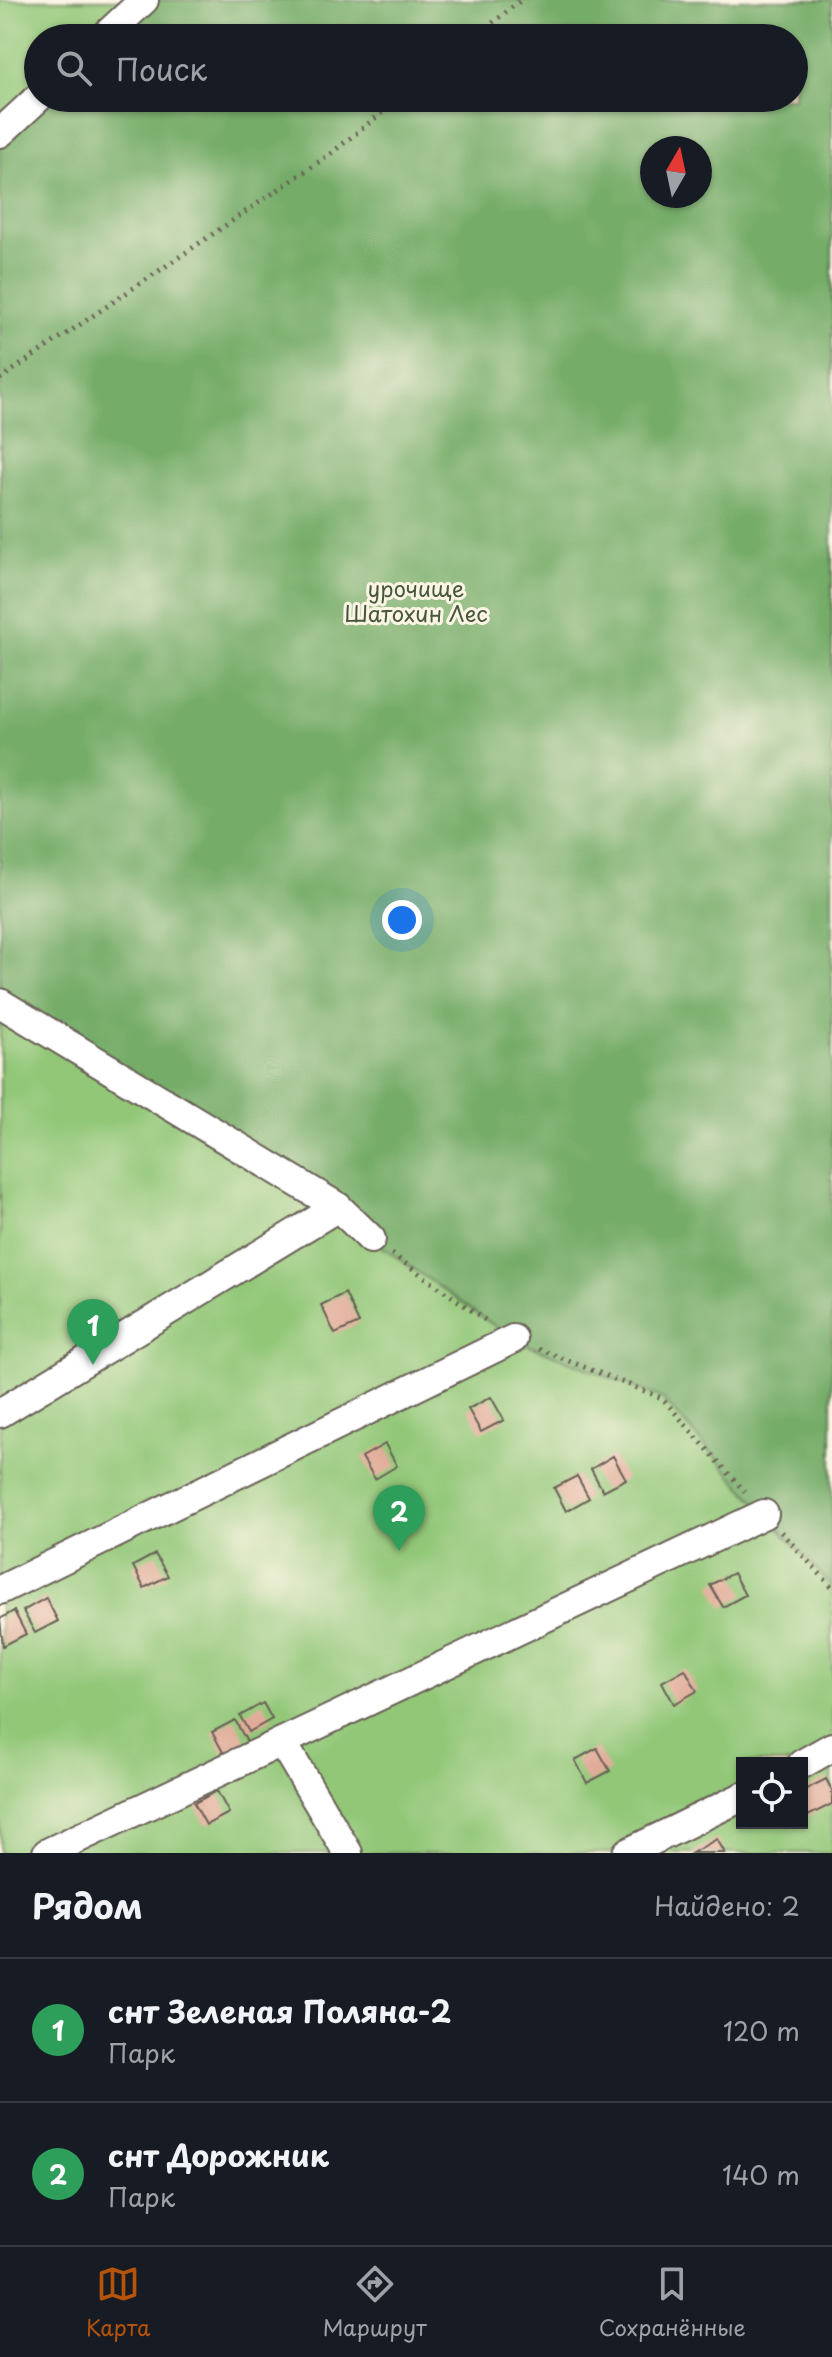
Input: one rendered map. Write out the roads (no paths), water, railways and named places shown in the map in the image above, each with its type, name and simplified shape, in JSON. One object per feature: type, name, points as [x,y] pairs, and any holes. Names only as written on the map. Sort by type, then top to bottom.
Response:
[{"type":"street","points":[[118,24],[144,0]]},
{"type":"street","points":[[0,133],[24,111]]},
{"type":"street","points":[[0,1003],[338,1207],[371,1239]]},
{"type":"street","points":[[0,1413],[338,1207]]},
{"type":"street","points":[[0,1590],[513,1339]]},
{"type":"street","points":[[47,1853],[764,1514]]},
{"type":"street","points":[[282,1742],[348,1853]]},
{"type":"street","points":[[808,1761],[832,1747]]},
{"type":"street","points":[[627,1853],[736,1800]]},
{"type":"place","name":"снт Зеленая Поляна-2","points":[[93,1365]]},
{"type":"place","name":"снт Дорожник","points":[[399,1551]]},
{"type":"park label","name":"урочище Шатохин Лес","points":[[416,600]]}]
